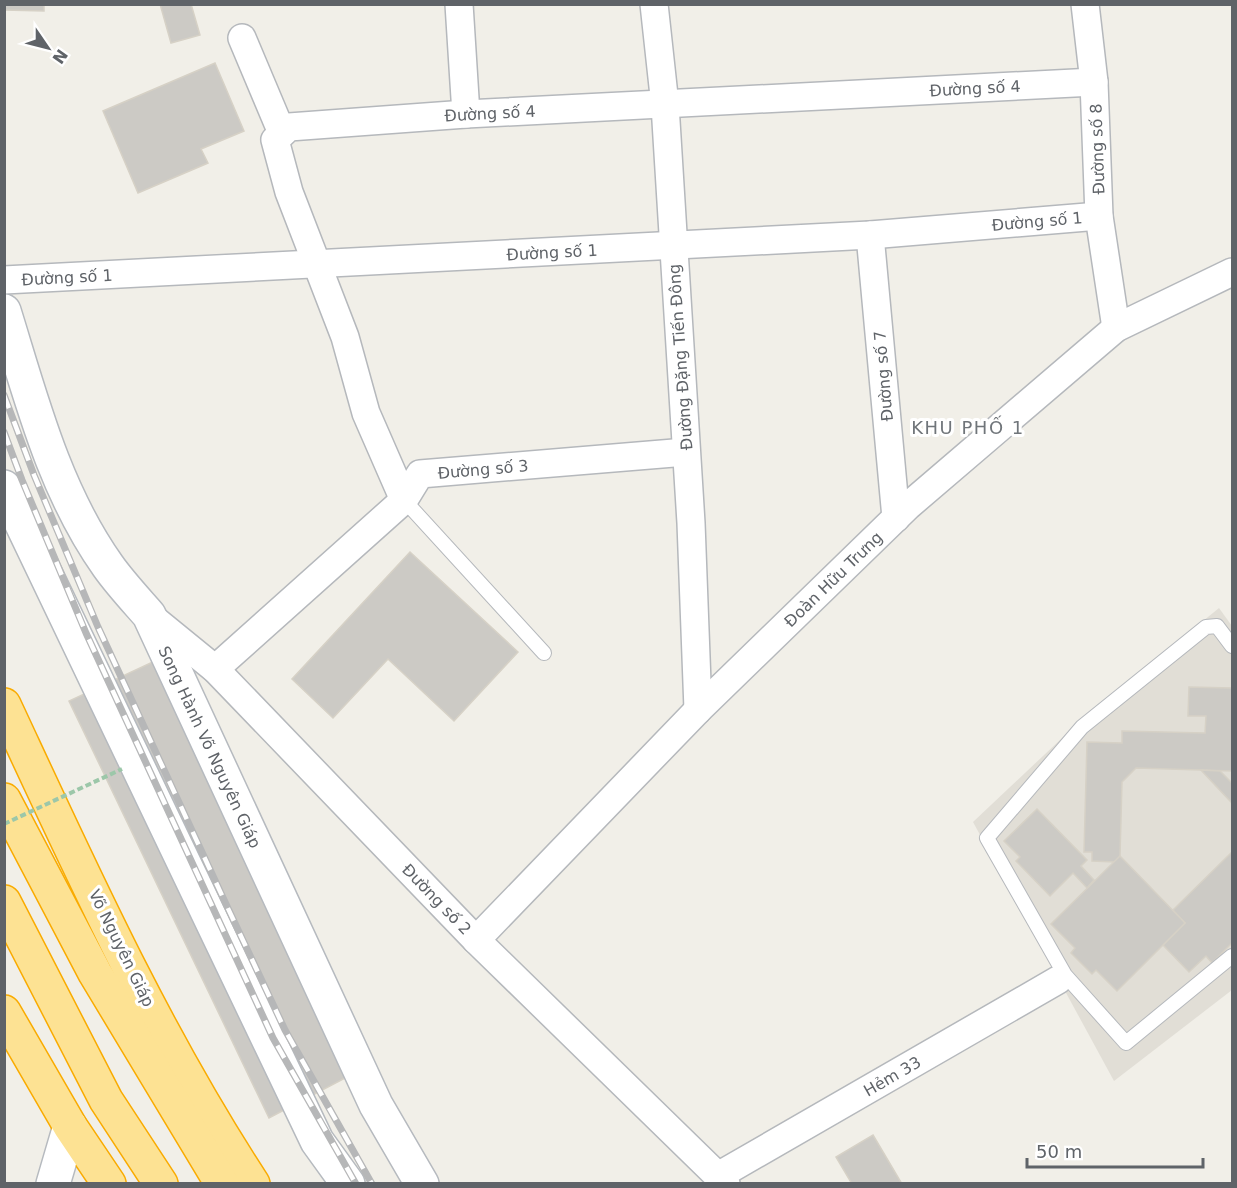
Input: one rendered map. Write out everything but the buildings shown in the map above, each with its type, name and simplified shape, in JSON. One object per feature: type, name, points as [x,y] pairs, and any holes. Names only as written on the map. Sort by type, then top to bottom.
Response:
[{"type":"highway","name":"Võ Nguyên Giáp","points":[[4,705],[13,736],[162,1033],[223,1138],[253,1184]]},
{"type":"highway","name":"Võ Nguyên Giáp","points":[[4,800],[95,973],[222,1184]]},
{"type":"highway","points":[[4,902],[106,1100],[161,1184]]},
{"type":"highway","points":[[4,1012],[70,1126],[109,1184]]},
{"type":"main road","name":"Song Hành Võ Nguyên Giáp","points":[[4,311],[52,460],[76,514],[108,566],[149,615],[411,1176]]},
{"type":"main road","points":[[4,487],[317,1141],[348,1184]]},
{"type":"main road","points":[[53,1184],[70,1126]]},
{"type":"street","points":[[459,4],[466,114]]},
{"type":"street","name":"Đường Đặng Tiến Đông","points":[[654,4],[665,105],[686,452],[698,710]]},
{"type":"street","name":"Đường số 8","points":[[1085,4],[1094,82],[1099,216],[1116,328]]},
{"type":"street","points":[[242,38],[282,133],[275,140],[289,192],[345,337],[366,413],[404,500]]},
{"type":"street","name":"Đường số 4","points":[[282,133],[289,127],[466,114],[1094,82]]},
{"type":"street","name":"Đường số 1","points":[[4,280],[316,266],[870,235],[1099,216]]},
{"type":"street","name":"Đường số 7","points":[[870,235],[896,518]]},
{"type":"street","name":"Đoàn Hữu Trưng","points":[[476,940],[698,710],[896,518],[1116,328],[1233,272]]},
{"type":"street","name":"Đường số 3","points":[[215,669],[404,500],[420,474],[686,452]]},
{"type":"street","name":"Đường số 2","points":[[149,615],[215,669],[476,940],[722,1180]]},
{"type":"street","name":"Hẻm 33","points":[[722,1180],[1061,978]]},
{"type":"lane","points":[[404,500],[544,653]]},
{"type":"lane","points":[[1233,646],[1217,626],[1206,627],[1082,727],[987,838],[1061,978],[1126,1043],[1233,956]]},
{"type":"path","points":[[4,824],[122,769]]},
{"type":"shaded area","points":[[1219,608],[1232,626],[1232,990],[1114,1081],[973,822],[1078,723]]},
{"type":"railway","points":[[4,395],[34,475],[98,627],[225,902],[285,1030],[372,1184]]},
{"type":"railway","points":[[4,432],[86,633],[273,1038],[356,1184]]},
{"type":"district","name":"KHU PHỐ 1","points":[[968,428]]}]
